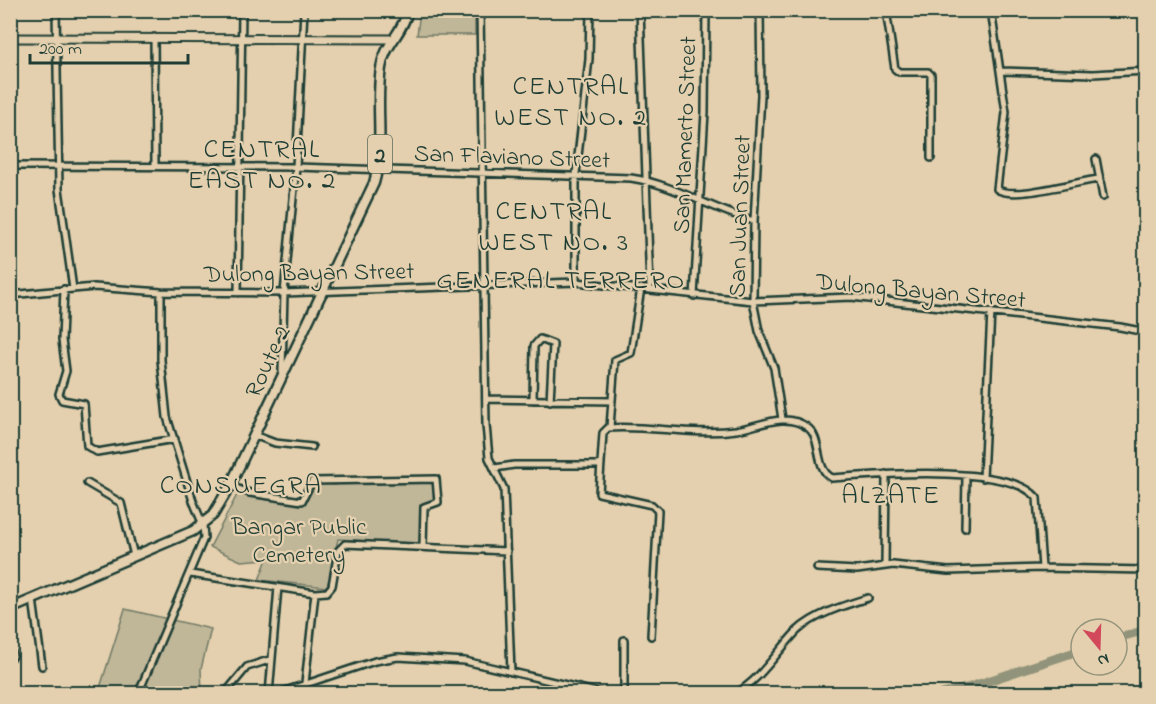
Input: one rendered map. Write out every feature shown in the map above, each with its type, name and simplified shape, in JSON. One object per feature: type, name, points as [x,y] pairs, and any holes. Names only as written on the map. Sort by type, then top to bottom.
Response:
[{"type":"highway","name":"Route 2","points":[[10,609],[203,525],[213,515],[230,486],[369,194],[377,170],[380,143],[380,75],[385,50],[403,27],[408,10]]},
{"type":"main road","points":[[10,38],[394,39]]},
{"type":"street","points":[[56,10],[60,203],[70,251],[73,289]]},
{"type":"street","points":[[238,293],[242,10]]},
{"type":"street","points":[[282,374],[284,293],[296,167],[304,10]]},
{"type":"street","points":[[480,10],[487,451],[504,489],[511,672]]},
{"type":"street","points":[[576,282],[576,174],[589,59],[590,10]]},
{"type":"street","points":[[640,10],[644,180],[650,288]]},
{"type":"street","name":"San Mamerto Street","points":[[694,296],[705,112],[706,10]]},
{"type":"street","name":"San Juan Street","points":[[760,10],[760,116],[754,221],[753,301],[759,331],[774,368],[782,419]]},
{"type":"street","points":[[886,10],[896,70],[928,72],[932,75],[931,158]]},
{"type":"street","points":[[990,10],[1002,71],[1006,112],[1005,140],[996,182],[998,191],[1053,189],[1099,179]]},
{"type":"street","points":[[154,38],[155,165]]},
{"type":"street","points":[[1002,71],[1094,74],[1146,71]]},
{"type":"street","points":[[1096,159],[1103,197]]},
{"type":"street","name":"San Flaviano Street","points":[[10,166],[155,165],[296,167],[482,174],[576,174],[644,180],[754,221]]},
{"type":"street","name":"Dulong Bayan Street","points":[[10,296],[94,287],[161,292],[284,293],[576,282],[650,288],[694,296],[753,301],[842,296],[1120,327],[1146,332]]},
{"type":"street","points":[[610,427],[615,360],[631,354],[640,288]]},
{"type":"street","points":[[64,289],[62,340],[66,371],[59,394],[62,400],[84,404],[87,446],[97,452],[175,439]]},
{"type":"street","points":[[138,693],[204,538],[203,525],[193,501],[168,421],[161,369],[161,292]]},
{"type":"street","points":[[984,478],[991,312]]},
{"type":"street","points":[[534,400],[534,346],[540,339],[553,344],[550,400]]},
{"type":"street","points":[[486,399],[612,401]]},
{"type":"street","points":[[651,636],[658,511],[652,505],[600,494],[604,430],[610,427],[714,432],[750,428],[782,419],[804,425],[810,430],[828,476],[832,478],[926,472],[984,478],[1023,488],[1037,498],[1042,568]]},
{"type":"street","points":[[254,435],[274,442],[312,447]]},
{"type":"street","points":[[495,468],[514,465],[602,465]]},
{"type":"street","points":[[885,566],[886,474]]},
{"type":"street","points":[[965,528],[966,476]]},
{"type":"street","points":[[230,486],[250,494],[302,501],[305,500],[309,482],[312,480],[436,479],[438,502],[424,507],[423,547]]},
{"type":"street","points":[[87,483],[121,503],[134,556]]},
{"type":"street","points":[[190,574],[315,593],[327,592],[331,588],[340,546],[351,544],[507,551]]},
{"type":"street","points":[[817,568],[857,570],[885,566],[948,571],[1042,568],[1146,570]]},
{"type":"street","points":[[269,693],[278,587]]},
{"type":"street","points":[[305,683],[315,593]]},
{"type":"street","points":[[735,693],[759,676],[799,630],[834,610],[868,598]]},
{"type":"street","points":[[33,599],[42,666]]},
{"type":"street","points":[[624,640],[624,693]]},
{"type":"street","points":[[10,646],[13,656]]},
{"type":"street","points":[[276,693],[375,661],[398,657],[465,661],[605,693]]},
{"type":"street","points":[[220,693],[227,691],[247,667],[272,659]]},
{"type":"green space","points":[[420,11],[475,11],[475,35],[417,35]]},
{"type":"green space","name":"Bangar Public Cemetery","points":[[434,481],[434,502],[422,506],[422,545],[338,539],[327,587],[259,580],[267,559],[241,561],[210,547],[238,493],[305,502],[311,483],[335,485],[336,482]]},
{"type":"green space","points":[[125,609],[211,629],[201,669],[202,693],[98,694]]},
{"type":"waterway","points":[[1129,635],[1146,630]]},
{"type":"waterway","points":[[942,694],[1069,654]]},
{"type":"district","name":"CENTRAL WEST NO. 2","points":[[571,100]]},
{"type":"district","name":"CENTRAL EAST NO. 2","points":[[262,164]]},
{"type":"district","name":"CENTRAL WEST NO. 3","points":[[554,226]]},
{"type":"district","name":"GENERAL TERRERO","points":[[561,279]]},
{"type":"district","name":"CONSUEGRA","points":[[241,484]]},
{"type":"district","name":"ALZATE","points":[[891,494]]}]
